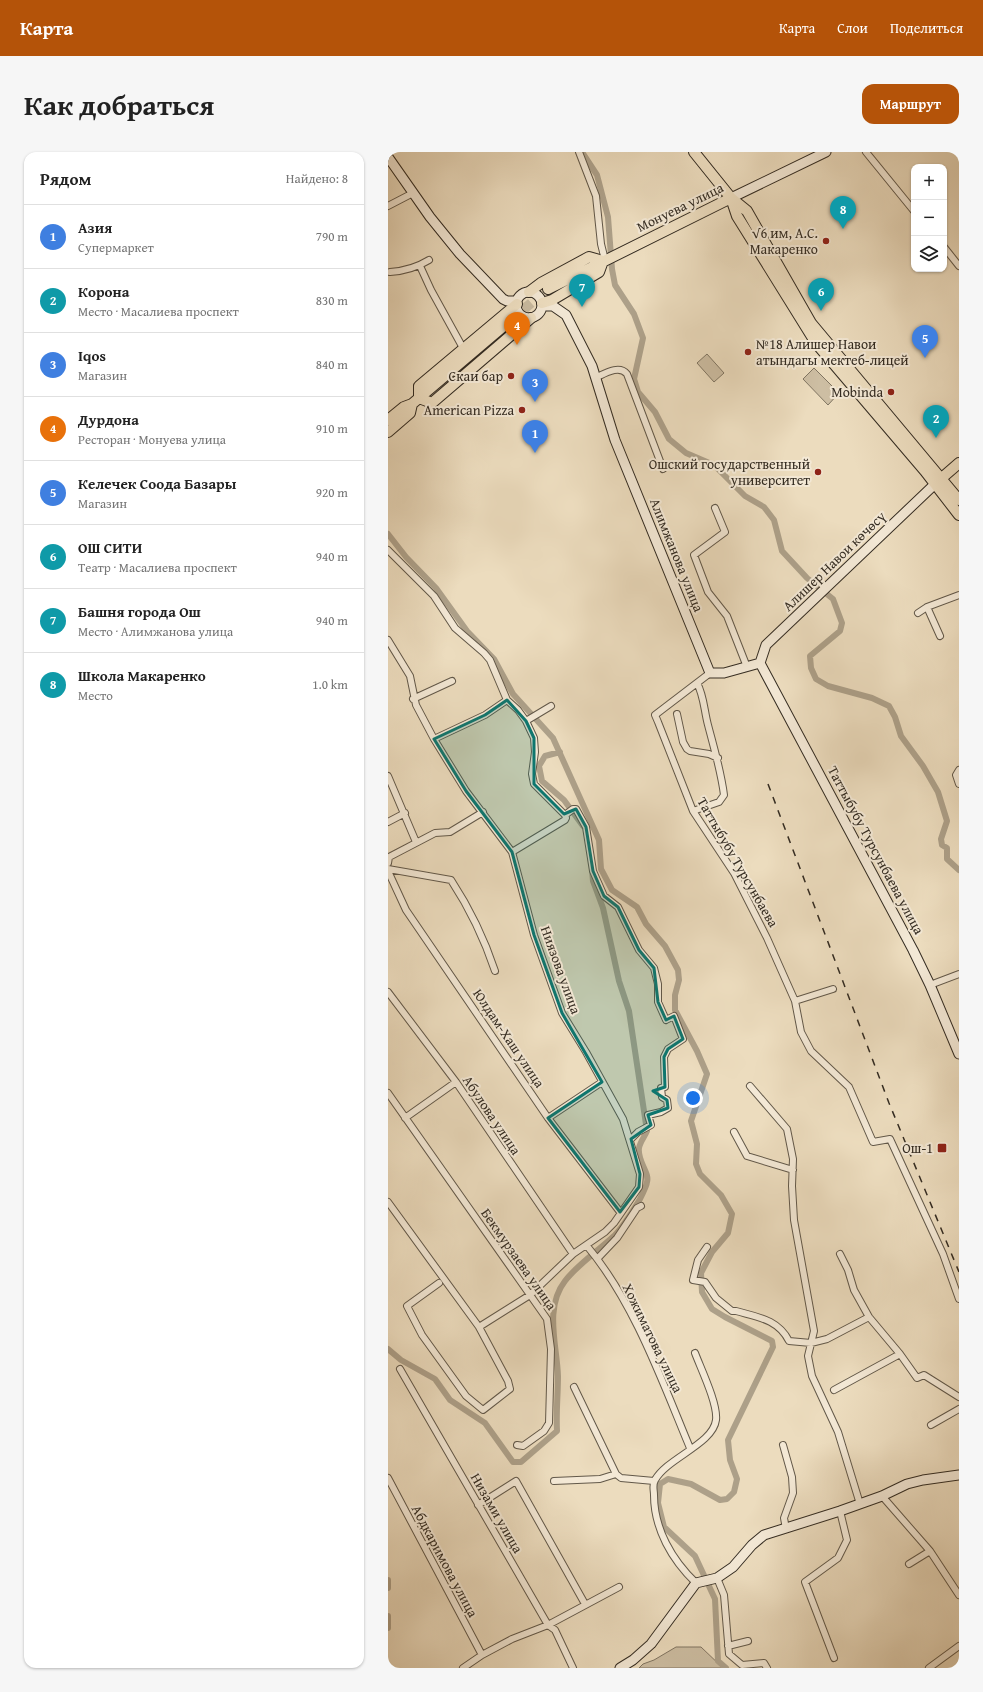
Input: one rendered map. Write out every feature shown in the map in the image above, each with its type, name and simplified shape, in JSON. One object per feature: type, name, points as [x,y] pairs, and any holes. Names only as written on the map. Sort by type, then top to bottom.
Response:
[{"type":"main road","points":[[694,152],[731,198],[737,216],[816,343],[938,481],[959,500]]},
{"type":"main road","name":"Монуева улица","points":[[548,289],[731,198]]},
{"type":"main road","points":[[529,292],[541,283],[589,257],[608,259],[599,272],[542,305]]},
{"type":"main road","points":[[388,432],[410,413],[419,386],[517,303]]},
{"type":"main road","points":[[415,401],[432,403],[531,318]]},
{"type":"main road","points":[[388,420],[404,407],[415,401],[512,319]]},
{"type":"main road","points":[[938,481],[959,463]]},
{"type":"main road","points":[[938,481],[959,515]]},
{"type":"street","points":[[579,152],[596,196],[601,244],[608,259]]},
{"type":"street","name":"Монуева улица","points":[[731,198],[826,152]]},
{"type":"street","points":[[866,152],[911,207]]},
{"type":"street","points":[[388,157],[430,217],[460,254],[503,299],[517,303]]},
{"type":"street","points":[[388,206],[413,193]]},
{"type":"street","points":[[947,251],[959,266]]},
{"type":"street","points":[[390,272],[406,271],[420,266],[428,260]]},
{"type":"street","points":[[420,266],[431,290],[464,348]]},
{"type":"street","points":[[529,292],[539,296],[542,305],[539,313],[531,318],[520,314],[517,303],[522,295],[529,292]]},
{"type":"street","name":"Алимжанова улица","points":[[542,305],[553,306],[566,315],[592,366],[618,447],[710,673]]},
{"type":"street","points":[[595,378],[619,369],[624,370],[627,374],[663,469]]},
{"type":"street","name":"Алишер Навои көчөсү","points":[[760,663],[766,645],[938,481]]},
{"type":"street","points":[[715,508],[725,532],[694,555],[708,592],[727,616],[747,667]]},
{"type":"street","points":[[388,550],[434,596],[455,628],[487,657],[494,667],[507,700],[528,720],[535,745],[533,780],[537,787],[555,804],[569,812]]},
{"type":"street","points":[[918,613],[927,607],[959,596]]},
{"type":"street","points":[[927,607],[940,636]]},
{"type":"street","name":"Ниязова улица","points":[[388,640],[410,676],[413,685],[413,699],[434,740],[466,791],[512,852],[534,935],[562,1013],[586,1052],[623,1119],[640,1174],[639,1187],[620,1212],[614,1223],[605,1232],[589,1247],[574,1254],[530,1295],[479,1327]]},
{"type":"street","points":[[710,673],[724,673],[760,663]]},
{"type":"street","name":"Таттыбубу Турсунбаева улица","points":[[760,663],[910,943],[930,985],[959,1054]]},
{"type":"street","name":"Таттыбубу Турсунбаева","points":[[710,673],[656,715],[693,811],[734,873],[767,938],[795,1001],[801,1032],[811,1052],[849,1087],[873,1142],[890,1139],[943,1254],[959,1299]]},
{"type":"street","points":[[413,699],[452,681]]},
{"type":"street","points":[[693,811],[714,804],[722,799],[724,795],[718,758],[708,724],[705,703],[698,682]]},
{"type":"street","points":[[434,740],[485,715],[507,700]]},
{"type":"street","points":[[528,720],[551,706]]},
{"type":"street","points":[[677,714],[683,742],[687,748],[690,751],[709,754],[718,758]]},
{"type":"street","points":[[959,770],[956,775],[959,784]]},
{"type":"street","points":[[388,776],[416,842]]},
{"type":"street","points":[[512,852],[565,820],[569,812],[576,809],[586,827],[593,871],[604,896],[618,907],[639,950],[654,968],[658,984],[658,1002],[666,1020],[674,1016],[683,1039],[668,1049],[664,1057],[665,1087],[661,1088],[662,1097],[667,1100],[668,1108],[661,1112],[648,1115],[651,1125],[638,1132],[630,1139]]},
{"type":"street","points":[[388,864],[389,857],[416,842],[435,833],[450,832],[483,812]]},
{"type":"street","points":[[388,822],[405,813]]},
{"type":"street","points":[[388,870],[451,880],[468,907],[485,941],[495,971]]},
{"type":"street","name":"Юлдам-Хаш улица","points":[[388,870],[406,910],[548,1118],[620,1212]]},
{"type":"street","points":[[930,985],[959,974]]},
{"type":"street","points":[[795,1001],[833,989]]},
{"type":"street","name":"Абулова улица","points":[[388,992],[456,1082],[574,1254]]},
{"type":"street","points":[[405,1118],[456,1082]]},
{"type":"street","points":[[548,1118],[602,1082]]},
{"type":"street","points":[[750,1086],[787,1130],[793,1159],[794,1220],[814,1331],[808,1356],[812,1376],[838,1432],[860,1504]]},
{"type":"street","name":"Бекмурзаева улица","points":[[388,1093],[547,1319],[551,1349],[549,1423],[544,1430],[523,1446],[517,1445]]},
{"type":"street","points":[[734,1132],[747,1156],[793,1170]]},
{"type":"street","points":[[388,1202],[479,1327],[508,1381],[510,1390],[483,1410],[466,1396],[422,1335],[408,1306],[439,1283]]},
{"type":"street","points":[[597,1256],[617,1238],[637,1208],[641,1206]]},
{"type":"street","name":"Хожиматова улица","points":[[589,1247],[597,1256],[632,1315],[659,1373],[690,1448]]},
{"type":"street","points":[[707,1247],[698,1260],[694,1280],[705,1282],[716,1298],[732,1311],[767,1319],[784,1331],[789,1341],[810,1343],[826,1339],[869,1317]]},
{"type":"street","points":[[840,1254],[848,1270],[854,1290],[869,1317],[900,1354],[917,1378],[924,1375],[959,1397]]},
{"type":"street","points":[[695,1354],[716,1408],[716,1419],[712,1431],[707,1437],[690,1448],[661,1472],[654,1481],[654,1503],[660,1528],[671,1552],[683,1570],[698,1583]]},
{"type":"street","points":[[834,1390],[900,1354]]},
{"type":"street","name":"Низами улица","points":[[400,1368],[548,1625],[555,1630],[573,1668]]},
{"type":"street","points":[[574,1387],[616,1474],[621,1478],[654,1481]]},
{"type":"street","points":[[931,1425],[959,1409]]},
{"type":"street","points":[[783,1445],[792,1477],[793,1494],[784,1518],[786,1529]]},
{"type":"street","points":[[554,1481],[600,1479],[616,1474]]},
{"type":"street","points":[[620,1668],[633,1660],[651,1644],[698,1583],[714,1579],[733,1567],[752,1545],[764,1535],[860,1504],[882,1496],[907,1484],[923,1480],[959,1475]]},
{"type":"street","name":"Абдкаримова улица","points":[[388,1478],[482,1654]]},
{"type":"street","points":[[478,1505],[516,1481],[585,1604]]},
{"type":"street","points":[[882,1496],[930,1551],[959,1595]]},
{"type":"street","points":[[834,1658],[805,1582],[838,1558],[848,1540],[840,1511]]},
{"type":"street","points":[[909,1564],[930,1551]]},
{"type":"street","points":[[714,1579],[724,1595],[729,1654],[742,1665],[764,1663],[767,1668]]},
{"type":"street","points":[[463,1668],[482,1654],[512,1639],[548,1625],[619,1587]]},
{"type":"street","points":[[728,1646],[748,1640]]},
{"type":"street","points":[[929,1668],[959,1646]]},
{"type":"highlighted area","points":[[507,700],[526,721],[534,738],[534,784],[564,814],[576,809],[586,827],[593,871],[604,896],[618,907],[639,950],[654,968],[658,1002],[666,1020],[674,1016],[683,1039],[668,1049],[664,1057],[665,1087],[653,1091],[667,1100],[668,1108],[648,1115],[651,1125],[631,1139],[640,1174],[639,1187],[620,1212],[548,1118],[602,1082],[562,1013],[534,935],[512,852],[466,791],[434,739],[485,715]]},
{"type":"shaded area","points":[[707,354],[724,373],[714,382],[697,363]]},
{"type":"shaded area","points":[[814,368],[839,393],[828,405],[803,379]]},
{"type":"shaded area","points":[[676,1647],[701,1647],[723,1668],[639,1668],[643,1664],[654,1660]]},
{"type":"waterway","points":[[582,152],[597,175],[608,217],[612,269],[615,285],[634,314],[643,338],[634,379],[638,392],[655,412],[669,439],[686,453],[714,465],[745,496],[764,507],[774,520],[782,551],[807,578],[833,599],[842,623],[840,631],[810,656],[811,668],[816,679],[828,686],[872,698],[889,706],[895,717],[901,736],[923,766],[938,792],[947,821],[941,839],[942,845],[947,848],[947,859],[959,870]]},
{"type":"waterway","points":[[388,534],[406,557],[436,588],[467,631],[494,659],[513,694],[553,738],[599,840],[601,869],[612,890],[637,907],[646,924],[665,946],[678,970],[679,980],[675,995],[675,1010],[697,1051],[707,1074],[691,1121],[697,1144],[696,1164],[700,1174],[721,1195],[732,1214],[728,1233],[712,1252],[701,1273],[702,1292],[712,1309],[772,1341],[773,1347],[728,1440],[730,1460],[737,1479],[734,1492],[727,1499],[720,1500],[691,1484],[668,1479],[660,1484],[658,1503],[664,1527],[695,1556],[715,1599],[718,1661],[726,1668]]},
{"type":"waterway","points":[[560,752],[545,756],[539,766],[542,781],[564,800],[583,826]]},
{"type":"waterway","points":[[388,1349],[401,1360],[435,1379],[450,1400],[485,1423],[513,1462],[521,1462],[557,1431],[558,1376],[553,1327],[555,1303],[565,1281],[621,1228],[640,1199],[646,1185],[647,1178],[639,1153],[641,1141],[647,1131],[629,1011],[619,981],[603,908],[593,881],[592,870]]},
{"type":"waterway","points":[[388,1580],[388,1588]]},
{"type":"waterway","points":[[388,1616],[388,1628]]},
{"type":"tunnel","points":[[512,319],[548,289]]},
{"type":"railway","points":[[768,784],[889,1103],[959,1272]]},
{"type":"place","name":"Школа Макаренко","points":[[843,229]]},
{"type":"place","name":"√6 им, А.С. Макаренко","points":[[826,241]]},
{"type":"place","name":"Башня города Ош","points":[[582,307]]},
{"type":"place","name":"ОШ СИТИ","points":[[821,311]]},
{"type":"place","name":"Дурдона","points":[[517,345]]},
{"type":"place","name":"№18 Алишер Навои атындагы мектеб-лицей","points":[[748,352]]},
{"type":"place","name":"Келечек Соода Базары","points":[[925,358]]},
{"type":"place","name":"Скаи бар","points":[[511,376]]},
{"type":"place","name":"Mobinda","points":[[891,392]]},
{"type":"place","name":"Iqos","points":[[535,402]]},
{"type":"place","name":"American Pizza","points":[[522,410]]},
{"type":"place","name":"Корона","points":[[936,438]]},
{"type":"place","name":"Азия","points":[[535,453]]},
{"type":"place","name":"Ошский государственный университет","points":[[818,472]]},
{"type":"place","name":"Ош-1","points":[[942,1148]]}]
